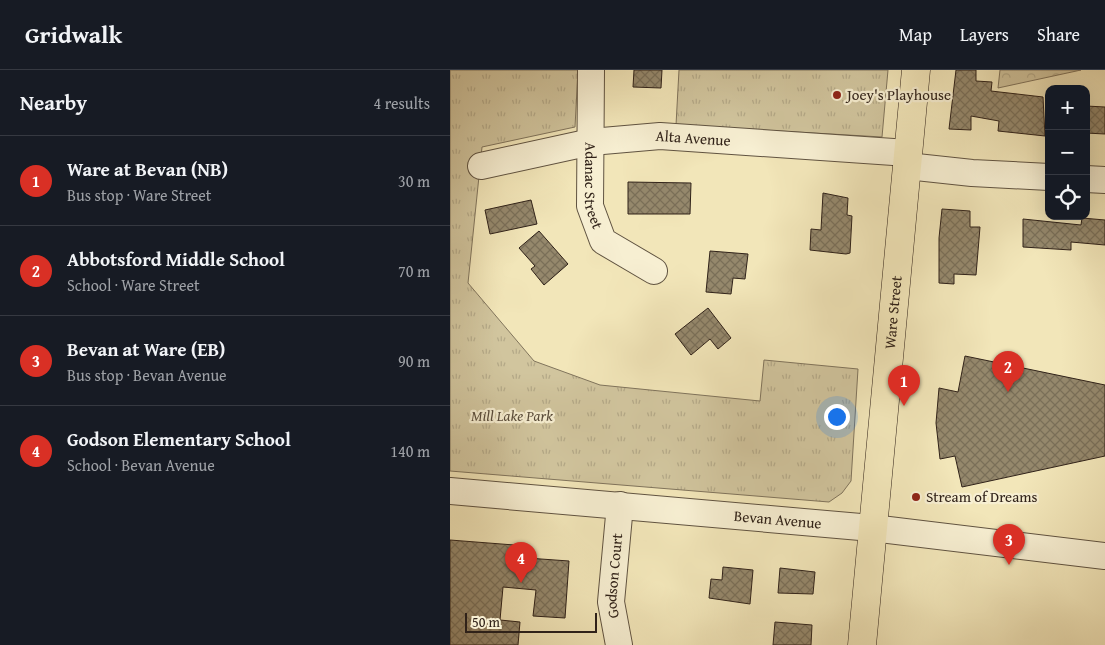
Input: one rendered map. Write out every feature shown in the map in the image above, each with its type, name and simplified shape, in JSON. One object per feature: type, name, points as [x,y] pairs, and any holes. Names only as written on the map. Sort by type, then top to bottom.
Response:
[{"type":"main road","name":"Ware Street","points":[[862,645],[916,70]]},
{"type":"street","name":"Adanac Street","points":[[591,70],[590,206],[603,241],[654,271]]},
{"type":"street","name":"Alta Avenue","points":[[481,166],[591,142],[660,136],[907,159],[972,173],[1045,177]]},
{"type":"street","points":[[1090,179],[1105,180]]},
{"type":"street","name":"Bevan Avenue","points":[[450,491],[872,528],[1105,556]]},
{"type":"street","name":"Godson Court","points":[[619,645],[611,602],[620,505]]},
{"type":"green space","name":"Mill Lake Park","points":[[450,70],[578,70],[575,127],[482,147],[468,283],[534,361],[600,385],[760,401],[764,360],[858,369],[851,481],[842,493],[829,502],[450,471]]},
{"type":"green space","points":[[679,70],[888,70],[882,137],[676,125]]},
{"type":"green space","points":[[1000,70],[1081,70],[998,88]]},
{"type":"building","points":[[634,70],[662,70],[661,88],[633,87]]},
{"type":"building","points":[[956,70],[976,70],[976,81],[992,82],[991,91],[1043,97],[1045,136],[998,131],[999,121],[971,116],[971,130],[949,129]]},
{"type":"building","points":[[1090,106],[1105,107],[1105,134],[1090,133]]},
{"type":"building","points":[[628,182],[691,183],[690,214],[628,214]]},
{"type":"building","points":[[823,193],[848,198],[847,215],[852,216],[850,253],[810,250],[811,229],[821,230]]},
{"type":"building","points":[[531,200],[537,224],[490,234],[485,210]]},
{"type":"building","points":[[942,209],[970,211],[970,227],[980,227],[976,275],[954,274],[954,284],[939,283],[939,238]]},
{"type":"building","points":[[1023,219],[1081,225],[1082,220],[1105,220],[1105,245],[1071,242],[1071,250],[1023,247]]},
{"type":"building","points":[[539,231],[568,264],[544,285],[531,269],[535,266],[519,248]]},
{"type":"building","points":[[710,251],[748,254],[745,279],[733,278],[731,294],[706,292]]},
{"type":"building","points":[[708,308],[731,338],[718,349],[710,339],[691,355],[675,334]]},
{"type":"building","points":[[965,356],[1105,385],[1105,456],[962,487],[955,456],[940,459],[936,423],[939,388],[958,392]]},
{"type":"building","points":[[450,540],[527,546],[527,558],[569,561],[565,618],[533,616],[536,590],[503,587],[500,620],[520,622],[518,645],[450,645]]},
{"type":"building","points":[[723,567],[753,570],[750,604],[709,598],[711,579],[722,580]]},
{"type":"building","points":[[780,568],[815,572],[813,594],[778,593]]},
{"type":"building","points":[[775,622],[812,625],[811,645],[773,645]]},
{"type":"place","name":"Joey's Playhouse","points":[[837,95]]},
{"type":"place","name":"Abbotsford Middle School","points":[[1008,392]]},
{"type":"place","name":"Ware at Bevan (NB)","points":[[904,406]]},
{"type":"place","name":"Stream of Dreams","points":[[916,497]]},
{"type":"place","name":"Bevan at Ware (EB)","points":[[1009,565]]},
{"type":"place","name":"Godson Elementary School","points":[[521,583]]}]
